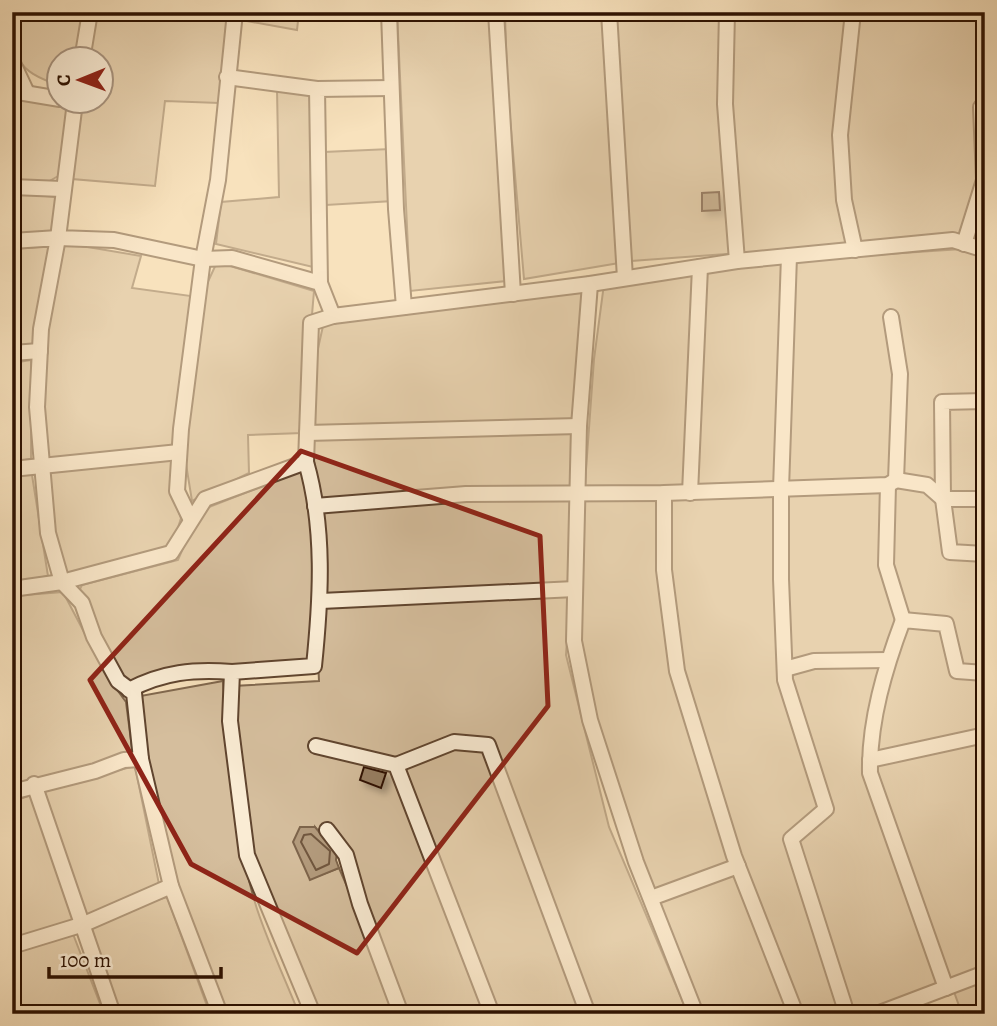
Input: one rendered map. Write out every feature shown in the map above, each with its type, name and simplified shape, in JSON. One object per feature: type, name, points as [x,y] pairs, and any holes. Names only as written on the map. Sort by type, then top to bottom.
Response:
[{"type":"lane","points":[[84,46],[90,12]]},
{"type":"lane","points":[[191,520],[177,491],[179,452],[203,259],[218,180],[236,12]]},
{"type":"lane","points":[[389,12],[404,307]]},
{"type":"lane","points":[[496,12],[513,293]]},
{"type":"lane","points":[[609,12],[625,278]]},
{"type":"lane","points":[[727,12],[725,104],[737,261]]},
{"type":"lane","points":[[853,12],[840,135],[844,201],[855,250]]},
{"type":"lane","points":[[12,61],[19,92],[46,97]]},
{"type":"lane","points":[[227,77],[317,89],[391,88]]},
{"type":"lane","points":[[317,89],[320,283],[333,316]]},
{"type":"lane","points":[[964,244],[984,180],[981,107]]},
{"type":"lane","points":[[73,116],[40,351],[37,407],[48,533],[62,582],[82,603],[94,637],[118,681],[134,693],[141,759],[171,886],[220,1014]]},
{"type":"lane","points":[[12,187],[62,188]]},
{"type":"lane","points":[[12,241],[58,237],[114,240],[203,259],[232,258],[320,283]]},
{"type":"lane","points":[[130,690],[154,677],[198,669],[232,672],[314,666],[321,601],[315,506],[306,462],[311,323],[333,316],[590,284],[737,261],[953,240],[985,250]]},
{"type":"lane","points":[[789,256],[790,309],[782,399],[781,489],[785,680],[826,809],[791,839],[847,1014]]},
{"type":"lane","points":[[690,493],[700,267]]},
{"type":"lane","points":[[590,284],[579,426],[573,641],[590,720],[651,898],[696,1014]]},
{"type":"lane","points":[[891,317],[900,374],[886,565],[903,620],[888,660],[870,747],[870,772],[946,988]]},
{"type":"lane","points":[[12,353],[40,351]]},
{"type":"lane","points":[[985,401],[942,402],[943,499],[950,552],[985,554]]},
{"type":"lane","points":[[307,433],[579,426]]},
{"type":"lane","points":[[12,469],[179,452]]},
{"type":"lane","points":[[12,589],[62,582],[171,553],[205,499],[306,462]]},
{"type":"lane","points":[[315,506],[466,494],[664,494],[892,483],[927,485],[943,499],[985,499]]},
{"type":"lane","points":[[664,494],[664,570],[677,671],[738,866],[796,1014]]},
{"type":"lane","points":[[321,601],[575,589]]},
{"type":"lane","points":[[903,620],[946,624],[957,671],[985,673]]},
{"type":"lane","points":[[785,669],[814,661],[888,660]]},
{"type":"lane","points":[[232,672],[230,720],[247,855],[313,1014]]},
{"type":"lane","points":[[870,760],[985,735]]},
{"type":"lane","points":[[316,746],[396,765],[454,742],[488,745],[588,1014]]},
{"type":"lane","points":[[12,792],[34,784],[94,771],[124,760],[141,759]]},
{"type":"lane","points":[[396,765],[492,1014]]},
{"type":"lane","points":[[34,784],[84,923],[113,1014]]},
{"type":"lane","points":[[327,830],[346,855],[360,904],[401,1014]]},
{"type":"lane","points":[[651,898],[738,866]]},
{"type":"lane","points":[[12,946],[84,923],[171,886]]},
{"type":"lane","points":[[877,1014],[985,974]]},
{"type":"highlighted area","points":[[301,451],[540,536],[548,706],[357,953],[191,864],[90,680]]},
{"type":"shaded area","points":[[12,12],[84,12],[77,46],[46,46],[46,81],[33,74],[19,60],[13,40]]},
{"type":"shaded area","points":[[231,12],[219,103],[165,101],[155,186],[72,179],[79,116],[116,116],[116,46],[89,46],[95,13]]},
{"type":"shaded area","points":[[242,12],[299,12],[297,30],[241,20]]},
{"type":"shaded area","points":[[397,12],[491,12],[506,281],[410,291]]},
{"type":"shaded area","points":[[505,12],[985,12],[985,235],[631,261],[524,279],[507,83]]},
{"type":"shaded area","points":[[277,89],[313,91],[313,267],[216,244],[221,202],[279,197]]},
{"type":"shaded area","points":[[12,97],[46,101],[46,116],[66,116],[60,175],[46,183],[12,182]]},
{"type":"shaded area","points":[[390,149],[393,201],[326,205],[324,152]]},
{"type":"shaded area","points":[[12,193],[57,197],[54,236],[12,239]]},
{"type":"shaded area","points":[[64,243],[141,256],[132,288],[191,296],[173,447],[45,463],[38,349]]},
{"type":"shaded area","points":[[52,246],[33,348],[12,354],[12,249]]},
{"type":"shaded area","points":[[977,248],[985,254],[985,966],[862,1014],[699,1014],[677,965],[573,649],[594,359],[604,284],[707,266]]},
{"type":"shaded area","points":[[217,262],[314,291],[302,433],[248,435],[249,473],[192,501],[185,458],[192,391],[206,286]]},
{"type":"shaded area","points":[[590,284],[576,487],[319,501],[311,438],[317,353],[325,317]]},
{"type":"shaded area","points":[[31,360],[31,459],[12,462],[12,363]]},
{"type":"shaded area","points":[[173,459],[175,502],[181,518],[177,531],[163,551],[57,577],[45,472]]},
{"type":"shaded area","points":[[304,470],[318,543],[307,667],[124,685],[77,595],[82,585],[178,560],[199,511]]},
{"type":"shaded area","points":[[12,475],[32,475],[48,576],[12,583]]},
{"type":"shaded area","points":[[572,497],[574,536],[566,655],[609,827],[688,1014],[404,1014],[347,844],[329,841],[315,827],[310,879],[339,868],[360,916],[394,1014],[310,1014],[255,858],[238,784],[233,686],[319,681],[317,636],[325,593],[324,512],[341,505]]},
{"type":"shaded area","points":[[63,592],[107,676],[126,702],[133,756],[12,792],[12,596]]},
{"type":"shaded area","points":[[223,681],[237,825],[249,881],[257,909],[299,1014],[221,1014],[159,849],[135,697]]},
{"type":"shaded area","points":[[135,766],[160,889],[12,946],[12,802],[49,788]]},
{"type":"shaded area","points":[[167,897],[210,1014],[120,1014],[89,921]]},
{"type":"shaded area","points":[[73,934],[104,1014],[12,1014],[12,953]]},
{"type":"shaded area","points":[[985,976],[985,1014],[962,1014],[953,989]]},
{"type":"water","points":[[300,827],[315,827],[325,839],[338,845],[336,860],[339,868],[310,880],[293,842]]},
{"type":"building","points":[[719,192],[720,210],[702,211],[702,193]]},
{"type":"building","points":[[364,767],[386,773],[381,788],[360,780]]}]
